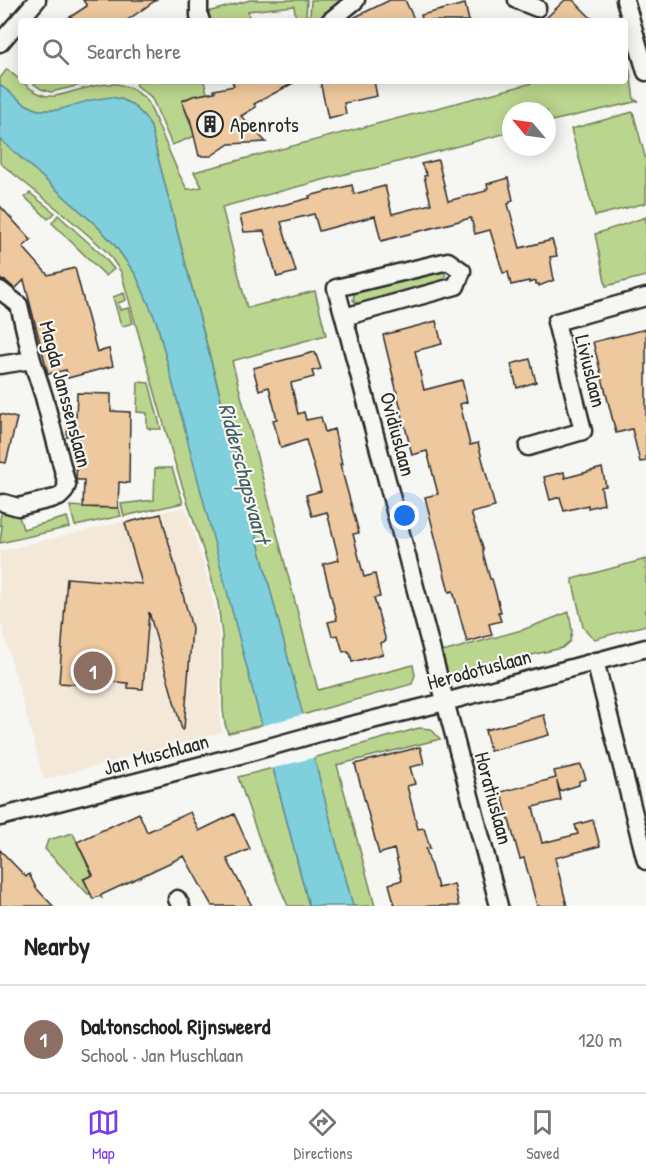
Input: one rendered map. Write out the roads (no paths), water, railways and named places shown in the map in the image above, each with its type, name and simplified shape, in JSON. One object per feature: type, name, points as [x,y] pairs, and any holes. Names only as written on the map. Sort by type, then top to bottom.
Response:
[{"type":"street","points":[[22,18],[38,0]]},
{"type":"street","points":[[198,0],[200,18]]},
{"type":"street","points":[[334,18],[356,0]]},
{"type":"street","points":[[517,0],[537,8]]},
{"type":"street","points":[[625,0],[646,72]]},
{"type":"street","points":[[0,43],[18,23]]},
{"type":"street","name":"Ovidiuslaan","points":[[344,317],[456,286],[462,271],[448,261],[336,288],[445,702]]},
{"type":"street","name":"Magda Janssenslaan","points":[[0,290],[19,304],[67,485],[59,497],[18,507],[4,503]]},
{"type":"street","name":"Liviuslaan","points":[[528,447],[583,431],[556,322],[646,297]]},
{"type":"street","points":[[0,365],[32,360]]},
{"type":"street","name":"Herodotuslaan","points":[[323,732],[646,648]]},
{"type":"street","points":[[595,661],[646,861]]},
{"type":"street","name":"Horatiuslaan","points":[[445,702],[499,906]]},
{"type":"street","name":"Jan Muschlaan","points":[[0,817],[323,732]]},
{"type":"water","points":[[0,85],[25,104],[38,110],[58,110],[91,100],[111,97],[121,99],[133,105],[151,127],[353,906],[309,906],[157,323],[136,275],[114,244],[0,139]]},
{"type":"place","name":"Apenrots","points":[[210,124]]},
{"type":"place","name":"Daltonschool Rijnsweerd","points":[[93,671]]},
{"type":"water label","name":"Ridderschapsvaart","points":[[245,473]]}]
